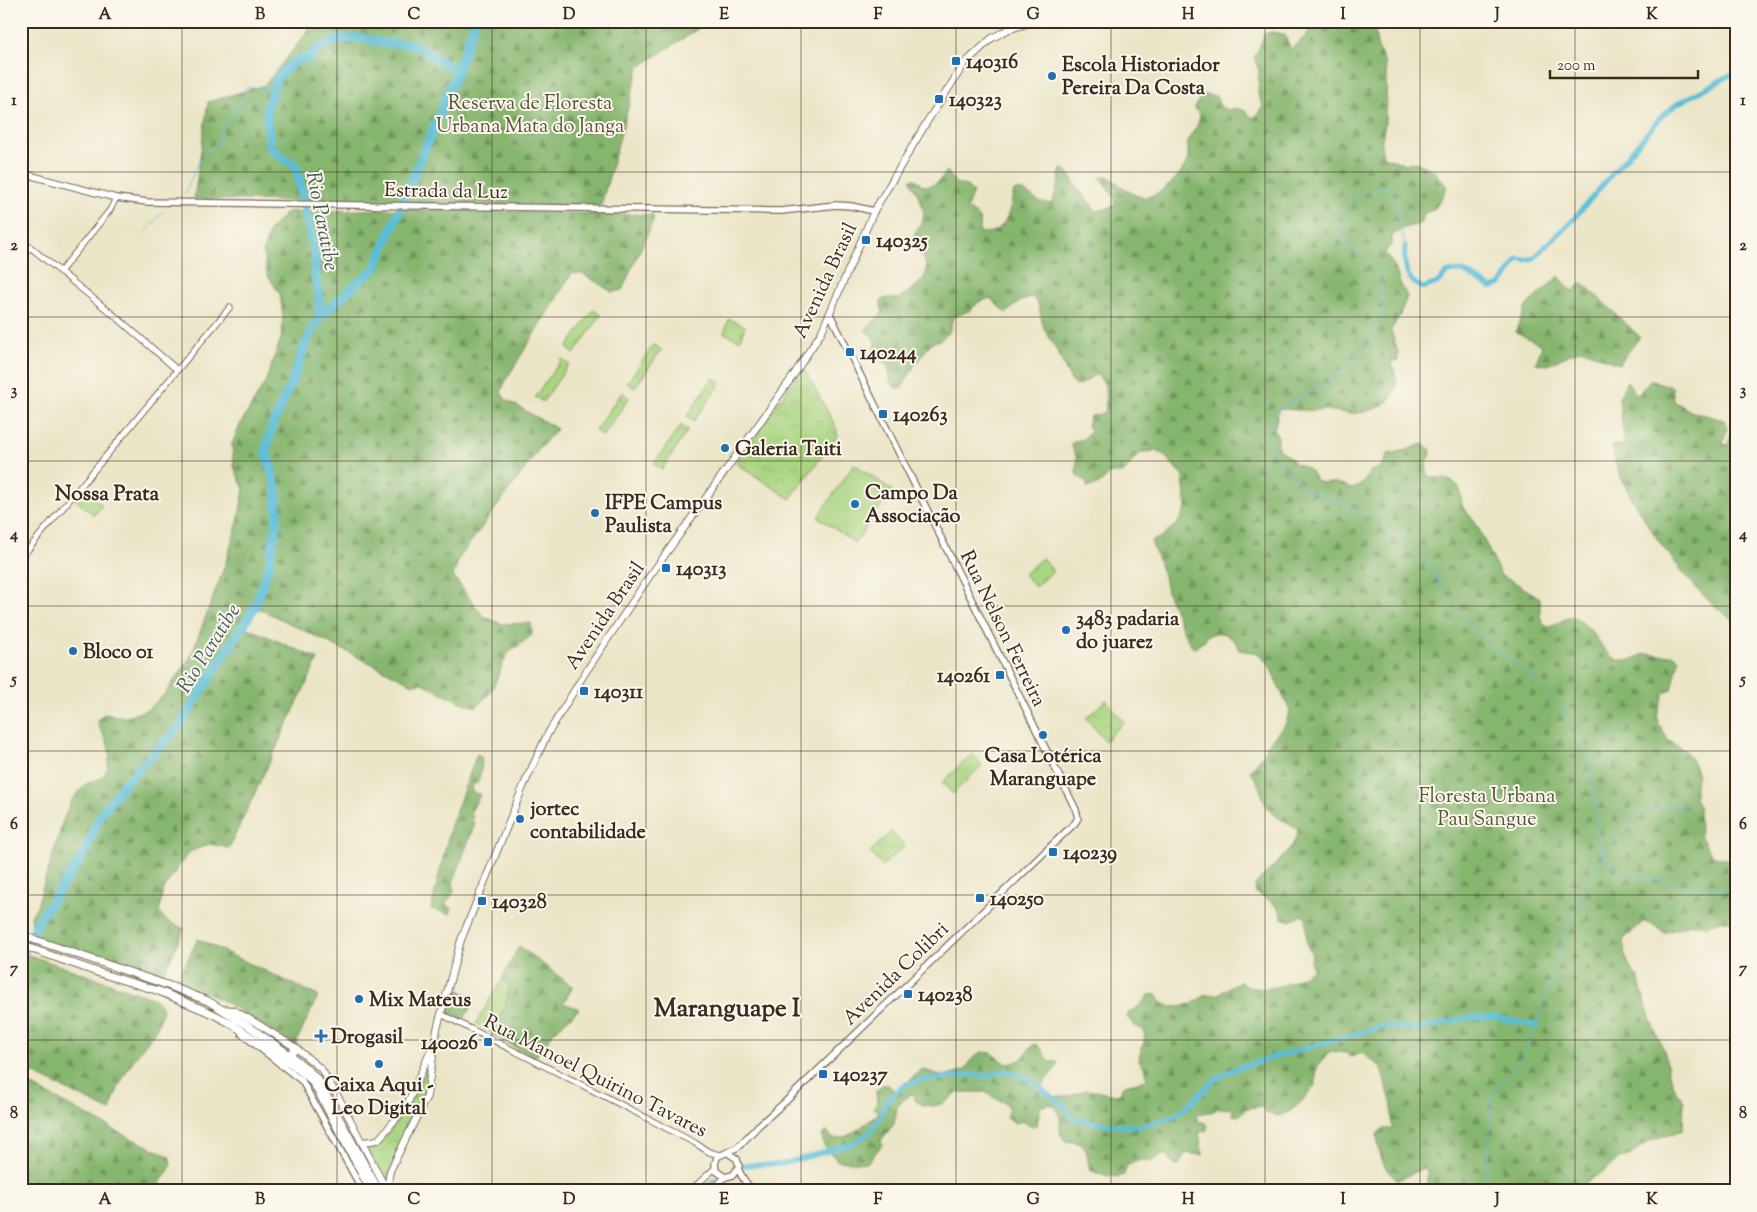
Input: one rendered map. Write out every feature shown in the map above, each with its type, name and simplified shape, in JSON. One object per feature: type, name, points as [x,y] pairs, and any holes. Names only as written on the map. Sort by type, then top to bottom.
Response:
[{"type":"highway","points":[[21,935],[177,989],[222,1009],[286,1060],[318,1080],[379,1191]]},
{"type":"highway","points":[[21,945],[188,1002],[232,1024],[286,1060],[310,1079],[342,1144],[371,1191]]},
{"type":"highway","points":[[286,1060],[296,1048]]},
{"type":"main road","name":"Avenida Brasil","points":[[388,1191],[390,1171],[427,1096],[440,1014],[461,940],[523,787],[547,735],[585,673],[647,580],[791,379],[821,333],[874,212],[924,127],[965,63],[992,38],[1008,30],[1036,21]]},
{"type":"main road","name":"Estrada da Luz","points":[[21,173],[116,198],[148,202],[772,211],[836,205],[851,206],[874,212]]},
{"type":"main road","name":"Rua Nelson Ferreira","points":[[830,314],[1076,810],[1078,818],[1075,823]]},
{"type":"main road","name":"Avenida Colibri","points":[[728,1153],[738,1147],[1075,823]]},
{"type":"main road","name":"Avenida Brasil","points":[[222,1009],[234,1010],[296,1048],[321,1069],[363,1142],[388,1191]]},
{"type":"main road","name":"Avenida Brasil","points":[[363,1142],[378,1140],[406,1107],[421,1076],[437,1030]]},
{"type":"main road","points":[[342,1144],[363,1191]]},
{"type":"main road","points":[[738,1147],[738,1169],[753,1191]]},
{"type":"main road","points":[[737,1159],[728,1153],[720,1155],[715,1164],[718,1174],[725,1177],[733,1175],[738,1169]]},
{"type":"main road","points":[[733,1175],[744,1180]]},
{"type":"street","points":[[60,272],[110,210],[116,198]]},
{"type":"street","points":[[21,257],[30,247],[121,321],[176,370]]},
{"type":"street","points":[[21,558],[230,306]]},
{"type":"street","name":"Rua Manoel Quirino Tavares","points":[[440,1014],[608,1098],[709,1152],[720,1155]]},
{"type":"street","name":"Rua Manoel Quirino Tavares","points":[[709,1152],[715,1164]]},
{"type":"street","points":[[690,1191],[715,1164]]},
{"type":"street","points":[[711,1191],[725,1177]]},
{"type":"green space","name":"Reserva de Floresta Urbana Mata do Janga","points":[[316,21],[710,21],[639,67],[601,206],[194,199],[208,102],[265,85]]},
{"type":"green space","name":"Floresta Urbana Pau Sangue","points":[[1316,21],[1367,21],[1370,23],[1375,31],[1378,48],[1386,68],[1386,108],[1382,143],[1384,157],[1406,164],[1415,162],[1427,167],[1435,172],[1447,187],[1439,203],[1425,213],[1420,224],[1404,228],[1392,236],[1392,243],[1385,253],[1395,267],[1399,281],[1407,296],[1400,315],[1391,330],[1398,353],[1398,360],[1390,362],[1397,382],[1391,397],[1377,408],[1357,413],[1279,408],[1274,430],[1278,437],[1278,449],[1291,458],[1294,464],[1308,469],[1316,481],[1338,484],[1351,489],[1363,483],[1370,471],[1382,467],[1388,454],[1407,450],[1422,444],[1430,449],[1431,454],[1426,464],[1428,476],[1446,479],[1458,486],[1461,492],[1463,507],[1475,521],[1501,576],[1540,598],[1540,616],[1544,625],[1550,627],[1571,616],[1588,628],[1609,655],[1620,661],[1627,661],[1646,654],[1673,654],[1679,659],[1672,690],[1664,693],[1657,715],[1658,723],[1668,740],[1686,751],[1694,764],[1698,775],[1695,783],[1695,798],[1699,807],[1700,835],[1707,848],[1715,857],[1736,861],[1736,921],[1722,921],[1707,925],[1691,924],[1665,933],[1654,925],[1643,922],[1623,940],[1625,955],[1631,969],[1638,978],[1651,1021],[1665,1053],[1668,1071],[1676,1091],[1684,1101],[1683,1130],[1648,1141],[1631,1155],[1617,1160],[1607,1169],[1573,1191],[1430,1191],[1427,1171],[1423,1168],[1399,1180],[1389,1172],[1382,1161],[1377,1134],[1383,1129],[1392,1129],[1392,1104],[1380,1066],[1362,1053],[1349,1056],[1347,1053],[1330,1051],[1317,1067],[1315,1085],[1292,1110],[1279,1116],[1266,1113],[1262,1106],[1247,1108],[1239,1116],[1233,1115],[1233,1109],[1218,1108],[1196,1115],[1199,1122],[1204,1122],[1207,1125],[1207,1130],[1199,1133],[1203,1155],[1185,1153],[1179,1165],[1173,1164],[1167,1155],[1160,1155],[1152,1161],[1141,1160],[1127,1165],[1124,1175],[1120,1176],[1107,1176],[1090,1170],[1084,1146],[1065,1141],[1060,1133],[1060,1119],[1056,1107],[1049,1104],[1040,1107],[1037,1125],[1032,1127],[1022,1121],[1015,1123],[1006,1117],[1009,1108],[1006,1103],[985,1092],[959,1092],[944,1103],[934,1106],[923,1105],[916,1101],[911,1093],[897,1107],[894,1124],[881,1140],[882,1145],[867,1163],[838,1161],[824,1146],[822,1135],[827,1131],[832,1138],[838,1138],[856,1131],[877,1115],[878,1111],[873,1108],[877,1103],[876,1091],[882,1085],[888,1085],[896,1092],[921,1069],[943,1076],[966,1070],[971,1060],[981,1052],[992,1053],[1007,1064],[1014,1063],[1019,1061],[1035,1044],[1050,1062],[1056,1061],[1058,1065],[1042,1085],[1042,1092],[1045,1094],[1062,1097],[1088,1090],[1112,1094],[1120,1093],[1124,1085],[1147,1080],[1146,1070],[1139,1060],[1145,1033],[1144,1030],[1134,1025],[1127,1017],[1129,1012],[1140,1006],[1149,995],[1157,994],[1161,1002],[1171,1007],[1192,1004],[1205,995],[1218,994],[1240,982],[1248,986],[1268,988],[1288,983],[1313,969],[1311,964],[1312,954],[1307,945],[1306,918],[1302,915],[1291,921],[1281,918],[1281,913],[1276,906],[1256,893],[1255,885],[1287,853],[1296,838],[1298,830],[1275,815],[1267,807],[1257,782],[1250,771],[1264,754],[1267,745],[1285,725],[1290,711],[1269,665],[1258,653],[1239,650],[1235,641],[1224,633],[1208,635],[1194,649],[1186,637],[1167,592],[1164,576],[1151,541],[1160,538],[1178,523],[1186,507],[1183,476],[1163,454],[1156,451],[1143,452],[1138,455],[1123,473],[1110,473],[1103,481],[1094,486],[1087,487],[1087,483],[1076,474],[1077,459],[1071,444],[1083,439],[1091,432],[1087,426],[1090,416],[1106,411],[1105,385],[1098,375],[1094,375],[1082,384],[1075,386],[1043,326],[1038,304],[1032,297],[1019,302],[1006,313],[990,298],[979,302],[969,311],[953,317],[949,332],[940,340],[931,343],[914,366],[902,388],[896,388],[891,383],[888,367],[878,357],[874,349],[875,343],[873,338],[865,330],[883,312],[881,301],[886,298],[899,299],[919,284],[925,274],[926,269],[923,256],[915,249],[912,243],[913,236],[922,222],[924,214],[922,204],[910,179],[916,179],[923,186],[932,185],[940,180],[947,171],[956,184],[967,186],[973,192],[967,208],[980,220],[979,232],[988,233],[1001,227],[1005,221],[1014,191],[1024,191],[1040,201],[1052,203],[1062,168],[1068,172],[1096,211],[1115,205],[1115,198],[1100,178],[1108,176],[1137,196],[1148,197],[1169,185],[1186,164],[1188,142],[1197,127],[1200,114],[1194,108],[1202,94],[1216,96],[1220,106],[1227,110],[1241,110],[1252,118],[1259,114],[1263,106],[1258,94],[1259,70],[1254,57],[1264,34],[1272,32],[1284,34],[1291,49],[1305,37]]},
{"type":"green space","points":[[402,209],[653,215],[654,219],[622,290],[612,292],[583,274],[572,273],[507,378],[501,392],[505,399],[557,429],[540,448],[459,558],[453,576],[483,616],[502,624],[531,623],[532,635],[507,654],[491,692],[476,707],[456,700],[423,683],[413,684],[256,607],[246,627],[318,659],[229,848],[210,844],[189,852],[163,889],[159,912],[167,921],[184,929],[163,975],[45,941],[33,932],[31,916],[37,906],[63,821],[71,801],[86,784],[101,778],[107,770],[110,753],[98,720],[104,714],[127,717],[148,709],[165,694],[191,656],[224,568],[238,522],[244,489],[234,467],[232,444],[241,423],[265,383],[281,339],[283,316],[280,294],[267,274],[263,251],[270,229],[287,212]]},
{"type":"green space","points":[[1559,276],[1572,292],[1582,282],[1640,337],[1619,364],[1581,349],[1548,365],[1536,363],[1542,345],[1515,332],[1527,305]]},
{"type":"green space","points":[[593,310],[601,315],[574,354],[567,348]]},
{"type":"green space","points":[[729,319],[745,326],[740,340],[724,333]]},
{"type":"green space","points":[[654,344],[661,350],[635,388],[627,383]]},
{"type":"green space","points":[[562,359],[569,364],[543,402],[535,397]]},
{"type":"green space","points":[[803,367],[835,425],[838,435],[790,499],[736,463]]},
{"type":"green space","points":[[713,378],[721,383],[694,421],[687,416]]},
{"type":"green space","points":[[1650,380],[1672,387],[1674,401],[1690,411],[1724,420],[1727,428],[1723,444],[1728,445],[1732,429],[1736,429],[1736,623],[1703,595],[1677,565],[1634,503],[1623,482],[1612,445],[1625,446],[1619,398],[1627,381],[1637,396]]},
{"type":"green space","points":[[622,392],[629,398],[603,436],[595,431]]},
{"type":"green space","points":[[681,425],[688,430],[662,469],[654,464]]},
{"type":"green space","name":"Campo Da Associação","points":[[854,464],[892,490],[855,543],[818,517]]},
{"type":"green space","points":[[82,488],[102,505],[94,515],[73,498]]},
{"type":"green space","points":[[1042,558],[1053,571],[1035,587],[1024,574]]},
{"type":"green space","points":[[1106,700],[1124,722],[1105,741],[1086,718]]},
{"type":"green space","points":[[972,753],[982,765],[953,794],[942,783]]},
{"type":"green space","points":[[477,754],[481,756],[481,770],[477,784],[474,783],[471,791],[480,795],[470,813],[473,816],[471,820],[475,823],[453,883],[454,892],[445,905],[452,908],[450,914],[431,909],[451,825]]},
{"type":"green space","points":[[891,832],[905,846],[882,866],[870,852]]},
{"type":"green space","points":[[198,939],[318,996],[295,1045],[227,1003],[179,979]]},
{"type":"green space","points":[[519,946],[573,987],[563,1003],[579,1009],[554,1032],[535,1058],[490,1032],[505,1007],[509,986],[502,979]]},
{"type":"green space","points":[[21,953],[155,999],[163,1007],[162,1015],[153,1034],[127,1070],[110,1111],[21,1067]]},
{"type":"green space","points":[[502,979],[520,990],[494,1036],[476,1023]]},
{"type":"green space","points":[[454,982],[458,984],[456,988],[475,999],[462,1023],[447,1013]]},
{"type":"green space","points":[[430,1063],[425,1098],[389,1171],[388,1190],[368,1149],[386,1136],[395,1125],[412,1098]]},
{"type":"green space","points":[[21,1080],[118,1132],[169,1156],[171,1162],[169,1170],[154,1191],[21,1191]]},
{"type":"waterway","name":"Rio Paratibe","points":[[21,958],[40,918],[83,856],[101,814],[124,784],[179,727],[256,605],[269,565],[277,524],[277,492],[266,450],[273,424],[310,334],[320,317],[315,257],[296,166],[271,150],[266,110],[277,78],[300,59],[309,58],[315,51],[339,39],[361,38],[384,43],[413,44],[447,65],[458,69],[475,21]]},
{"type":"waterway","name":"Rio Paratibe","points":[[320,317],[375,269],[458,69]]},
{"type":"waterway","points":[[1405,246],[1406,271],[1412,281],[1423,288],[1437,283],[1448,272],[1463,271],[1492,288],[1501,284],[1518,259],[1534,258],[1570,223],[1661,117],[1677,104],[1736,72]]},
{"type":"waterway","points":[[185,194],[201,159],[218,143],[224,121],[235,116],[247,87],[263,88],[276,82]]},
{"type":"waterway","points":[[1405,246],[1396,197],[1388,187],[1379,187],[1362,193],[1343,210],[1335,225],[1346,243],[1368,260],[1379,279],[1383,310],[1369,343],[1336,377],[1279,408],[1268,430],[1272,454],[1291,476],[1309,490],[1353,508],[1401,538],[1424,557],[1453,607],[1495,648],[1533,678],[1564,710],[1583,746],[1591,774],[1599,819],[1596,827],[1603,856],[1567,925],[1537,1026],[1527,1049],[1516,1067],[1500,1084],[1492,1102],[1485,1191]]},
{"type":"waterway","points":[[145,233],[163,211]]},
{"type":"waterway","points":[[1691,805],[1659,807],[1644,813],[1628,827],[1603,856],[1623,873],[1638,878],[1655,879],[1699,889],[1714,888],[1736,892]]},
{"type":"waterway","points":[[744,1165],[783,1164],[852,1144],[869,1133],[879,1120],[886,1102],[892,1095],[906,1084],[920,1080],[974,1075],[991,1076],[998,1072],[1006,1071],[1027,1078],[1063,1105],[1075,1119],[1105,1125],[1134,1126],[1162,1121],[1175,1115],[1188,1106],[1213,1081],[1240,1067],[1384,1026],[1418,1029],[1470,1017],[1495,1017],[1537,1026]]},
{"type":"waterway","points":[[702,1191],[714,1180]]},
{"type":"place","name":"140316","points":[[956,61]]},
{"type":"place","name":"Escola Historiador Pereira Da Costa","points":[[1052,76]]},
{"type":"place","name":"140323","points":[[939,99]]},
{"type":"place","name":"140325","points":[[866,240]]},
{"type":"place","name":"140244","points":[[850,352]]},
{"type":"place","name":"140263","points":[[883,414]]},
{"type":"place","name":"Galeria Taiti","points":[[725,448]]},
{"type":"place","name":"Campo Da Associação","points":[[855,504]]},
{"type":"place","name":"IFPE Campus Paulista","points":[[595,513]]},
{"type":"place","name":"140313","points":[[666,568]]},
{"type":"place","name":"3483 padaria do juarez","points":[[1066,630]]},
{"type":"place","name":"Bloco 01","points":[[73,651]]},
{"type":"place","name":"140261","points":[[1000,675]]},
{"type":"place","name":"140311","points":[[584,691]]},
{"type":"place","name":"Casa Lotérica Maranguape","points":[[1043,735]]},
{"type":"place","name":"jortec contabilidade","points":[[520,819]]},
{"type":"place","name":"140239","points":[[1053,852]]},
{"type":"place","name":"140250","points":[[980,898]]},
{"type":"place","name":"140328","points":[[482,901]]},
{"type":"place","name":"140238","points":[[908,994]]},
{"type":"place","name":"Mix Mateus","points":[[359,999]]},
{"type":"place","name":"Drogasil","points":[[321,1036]]},
{"type":"place","name":"140026","points":[[488,1042]]},
{"type":"place","name":"Caixa Aqui - Leo Digital","points":[[379,1064]]},
{"type":"place","name":"140237","points":[[823,1074]]},
{"type":"district","name":"Nossa Prata","points":[[107,493]]},
{"type":"district","name":"Maranguape I","points":[[727,1007]]}]
